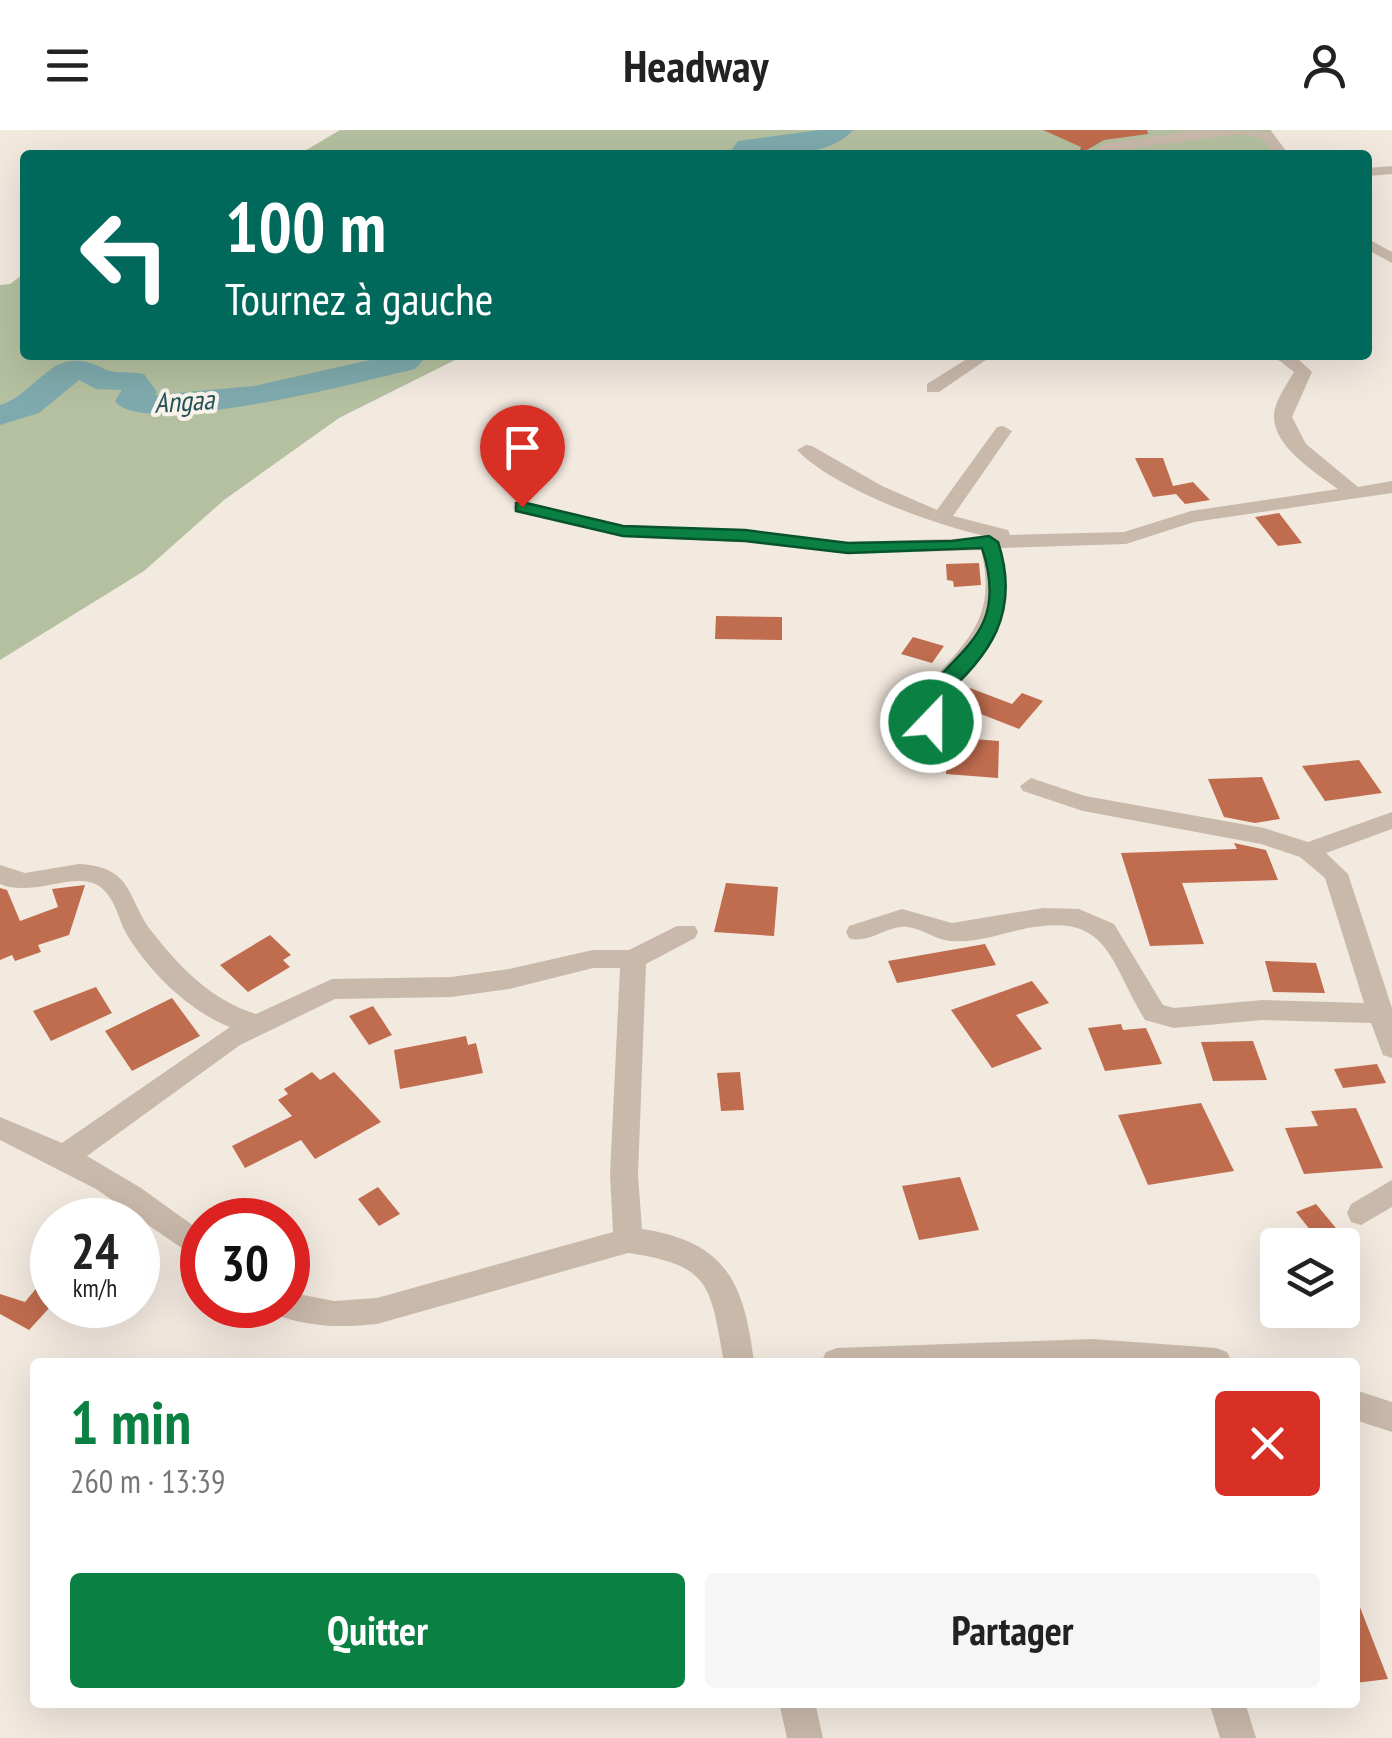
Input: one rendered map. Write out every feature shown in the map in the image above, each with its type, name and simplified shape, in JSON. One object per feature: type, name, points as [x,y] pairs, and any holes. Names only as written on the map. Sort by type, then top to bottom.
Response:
[{"type":"street","points":[[1101,150],[1238,130],[1267,136],[1278,150]]},
{"type":"street","points":[[933,388],[977,360]]},
{"type":"street","points":[[1294,360],[1303,372],[1283,411],[1282,422],[1290,437],[1353,492]]},
{"type":"street","points":[[942,517],[1003,431]]},
{"type":"street","points":[[806,450],[849,478],[942,517],[984,531],[1030,539]]},
{"type":"street","points":[[522,507],[623,531],[728,534],[848,548],[952,546],[1030,539],[1126,538],[1191,517],[1392,486]]},
{"type":"street","points":[[937,729],[931,722],[928,700],[949,682],[982,642],[998,609],[996,562],[989,542]]},
{"type":"street","points":[[1032,786],[1083,803],[1264,836],[1308,851],[1336,874],[1392,1048]]},
{"type":"street","points":[[1308,851],[1392,820]]},
{"type":"street","points":[[0,874],[10,882],[26,884],[67,875],[100,874],[115,885],[156,957],[210,1007],[257,1025]]},
{"type":"street","points":[[858,932],[884,922],[915,918],[949,932],[993,929],[1022,918],[1079,920],[1098,925],[1113,943],[1154,1013],[1174,1018],[1263,1010],[1378,1013]]},
{"type":"street","points":[[65,1156],[172,1077],[257,1025],[332,989],[450,987],[509,979],[593,959],[633,959],[686,932]]},
{"type":"street","points":[[628,1240],[624,1175],[633,959]]},
{"type":"street","points":[[0,1128],[65,1156],[140,1202],[180,1233]]},
{"type":"street","points":[[1360,1213],[1392,1192]]},
{"type":"street","points":[[310,1311],[334,1316],[377,1311],[628,1240],[669,1244],[715,1270],[731,1310],[739,1358]]},
{"type":"street","points":[[1360,1407],[1392,1417]]},
{"type":"street","points":[[798,1708],[805,1738]]},
{"type":"street","points":[[1229,1708],[1238,1738]]},
{"type":"green space","points":[[340,130],[1271,130],[1280,150],[306,150]]},
{"type":"green space","points":[[20,277],[20,360],[455,360],[339,418],[224,500],[144,571],[0,660],[0,285]]},
{"type":"building","points":[[1043,130],[1147,130],[1148,134],[1104,140],[1087,150],[1080,150],[1081,147]]},
{"type":"building","points":[[1135,458],[1163,458],[1173,486],[1193,482],[1210,500],[1185,504],[1176,494],[1153,497]]},
{"type":"building","points":[[1279,513],[1302,543],[1278,546],[1255,517]]},
{"type":"building","points":[[979,563],[981,585],[954,587],[953,581],[947,580],[946,564]]},
{"type":"building","points":[[716,616],[782,617],[782,640],[715,639]]},
{"type":"building","points":[[913,637],[944,646],[932,663],[901,654]]},
{"type":"building","points":[[970,688],[1012,704],[1022,693],[1043,701],[1019,729],[955,704]]},
{"type":"building","points":[[948,737],[999,741],[998,778],[946,774]]},
{"type":"building","points":[[1359,760],[1382,793],[1325,801],[1302,766]]},
{"type":"building","points":[[1262,777],[1280,819],[1255,823],[1224,817],[1208,779]]},
{"type":"building","points":[[1234,843],[1266,850],[1278,880],[1182,883],[1204,944],[1150,946],[1121,853],[1237,849]]},
{"type":"building","points":[[726,883],[778,887],[774,936],[714,932]]},
{"type":"building","points":[[85,885],[69,935],[38,945],[41,952],[15,961],[12,955],[0,960],[0,888],[7,890],[20,921],[58,907],[52,889]]},
{"type":"building","points":[[270,935],[291,955],[283,960],[290,967],[248,992],[220,965]]},
{"type":"building","points":[[985,944],[996,965],[897,983],[888,961]]},
{"type":"building","points":[[1265,961],[1316,963],[1325,993],[1273,992]]},
{"type":"building","points":[[1032,981],[1049,1003],[1016,1015],[1042,1049],[992,1068],[951,1010]]},
{"type":"building","points":[[96,987],[112,1013],[51,1041],[33,1011]]},
{"type":"building","points":[[172,998],[200,1036],[132,1071],[105,1031]]},
{"type":"building","points":[[373,1006],[392,1035],[369,1045],[349,1016]]},
{"type":"building","points":[[1121,1024],[1123,1030],[1146,1028],[1162,1064],[1105,1071],[1088,1028]]},
{"type":"building","points":[[466,1036],[468,1045],[476,1043],[483,1073],[400,1089],[394,1050]]},
{"type":"building","points":[[1253,1041],[1267,1080],[1213,1081],[1201,1042]]},
{"type":"building","points":[[1377,1064],[1386,1083],[1343,1088],[1334,1069]]},
{"type":"building","points":[[312,1072],[320,1080],[334,1072],[381,1122],[315,1159],[301,1140],[245,1168],[232,1146],[292,1116],[278,1100],[288,1094],[284,1089]]},
{"type":"building","points":[[740,1072],[744,1110],[721,1111],[717,1073]]},
{"type":"building","points":[[1201,1103],[1234,1171],[1148,1185],[1118,1115]]},
{"type":"building","points":[[1356,1108],[1383,1168],[1304,1174],[1285,1128],[1318,1126],[1311,1111]]},
{"type":"building","points":[[960,1177],[979,1230],[919,1240],[902,1186]]},
{"type":"building","points":[[378,1187],[400,1214],[379,1226],[358,1199]]},
{"type":"building","points":[[1316,1204],[1336,1228],[1309,1228],[1296,1212]]},
{"type":"building","points":[[0,1294],[25,1302],[30,1296],[29,1330],[0,1314]]},
{"type":"building","points":[[1360,1607],[1388,1679],[1360,1682]]},
{"type":"waterway","name":"Angaa","points":[[745,150],[818,141],[840,130]]},
{"type":"waterway","name":"Angaa","points":[[0,415],[28,406],[74,370],[86,369],[96,379],[132,381],[141,392],[132,401],[147,406],[254,396],[406,360]]},
{"type":"route","points":[[522,507],[623,531],[680,531],[848,548],[989,542],[996,562],[998,609],[982,642],[949,682],[940,685],[928,700],[931,722]]}]
